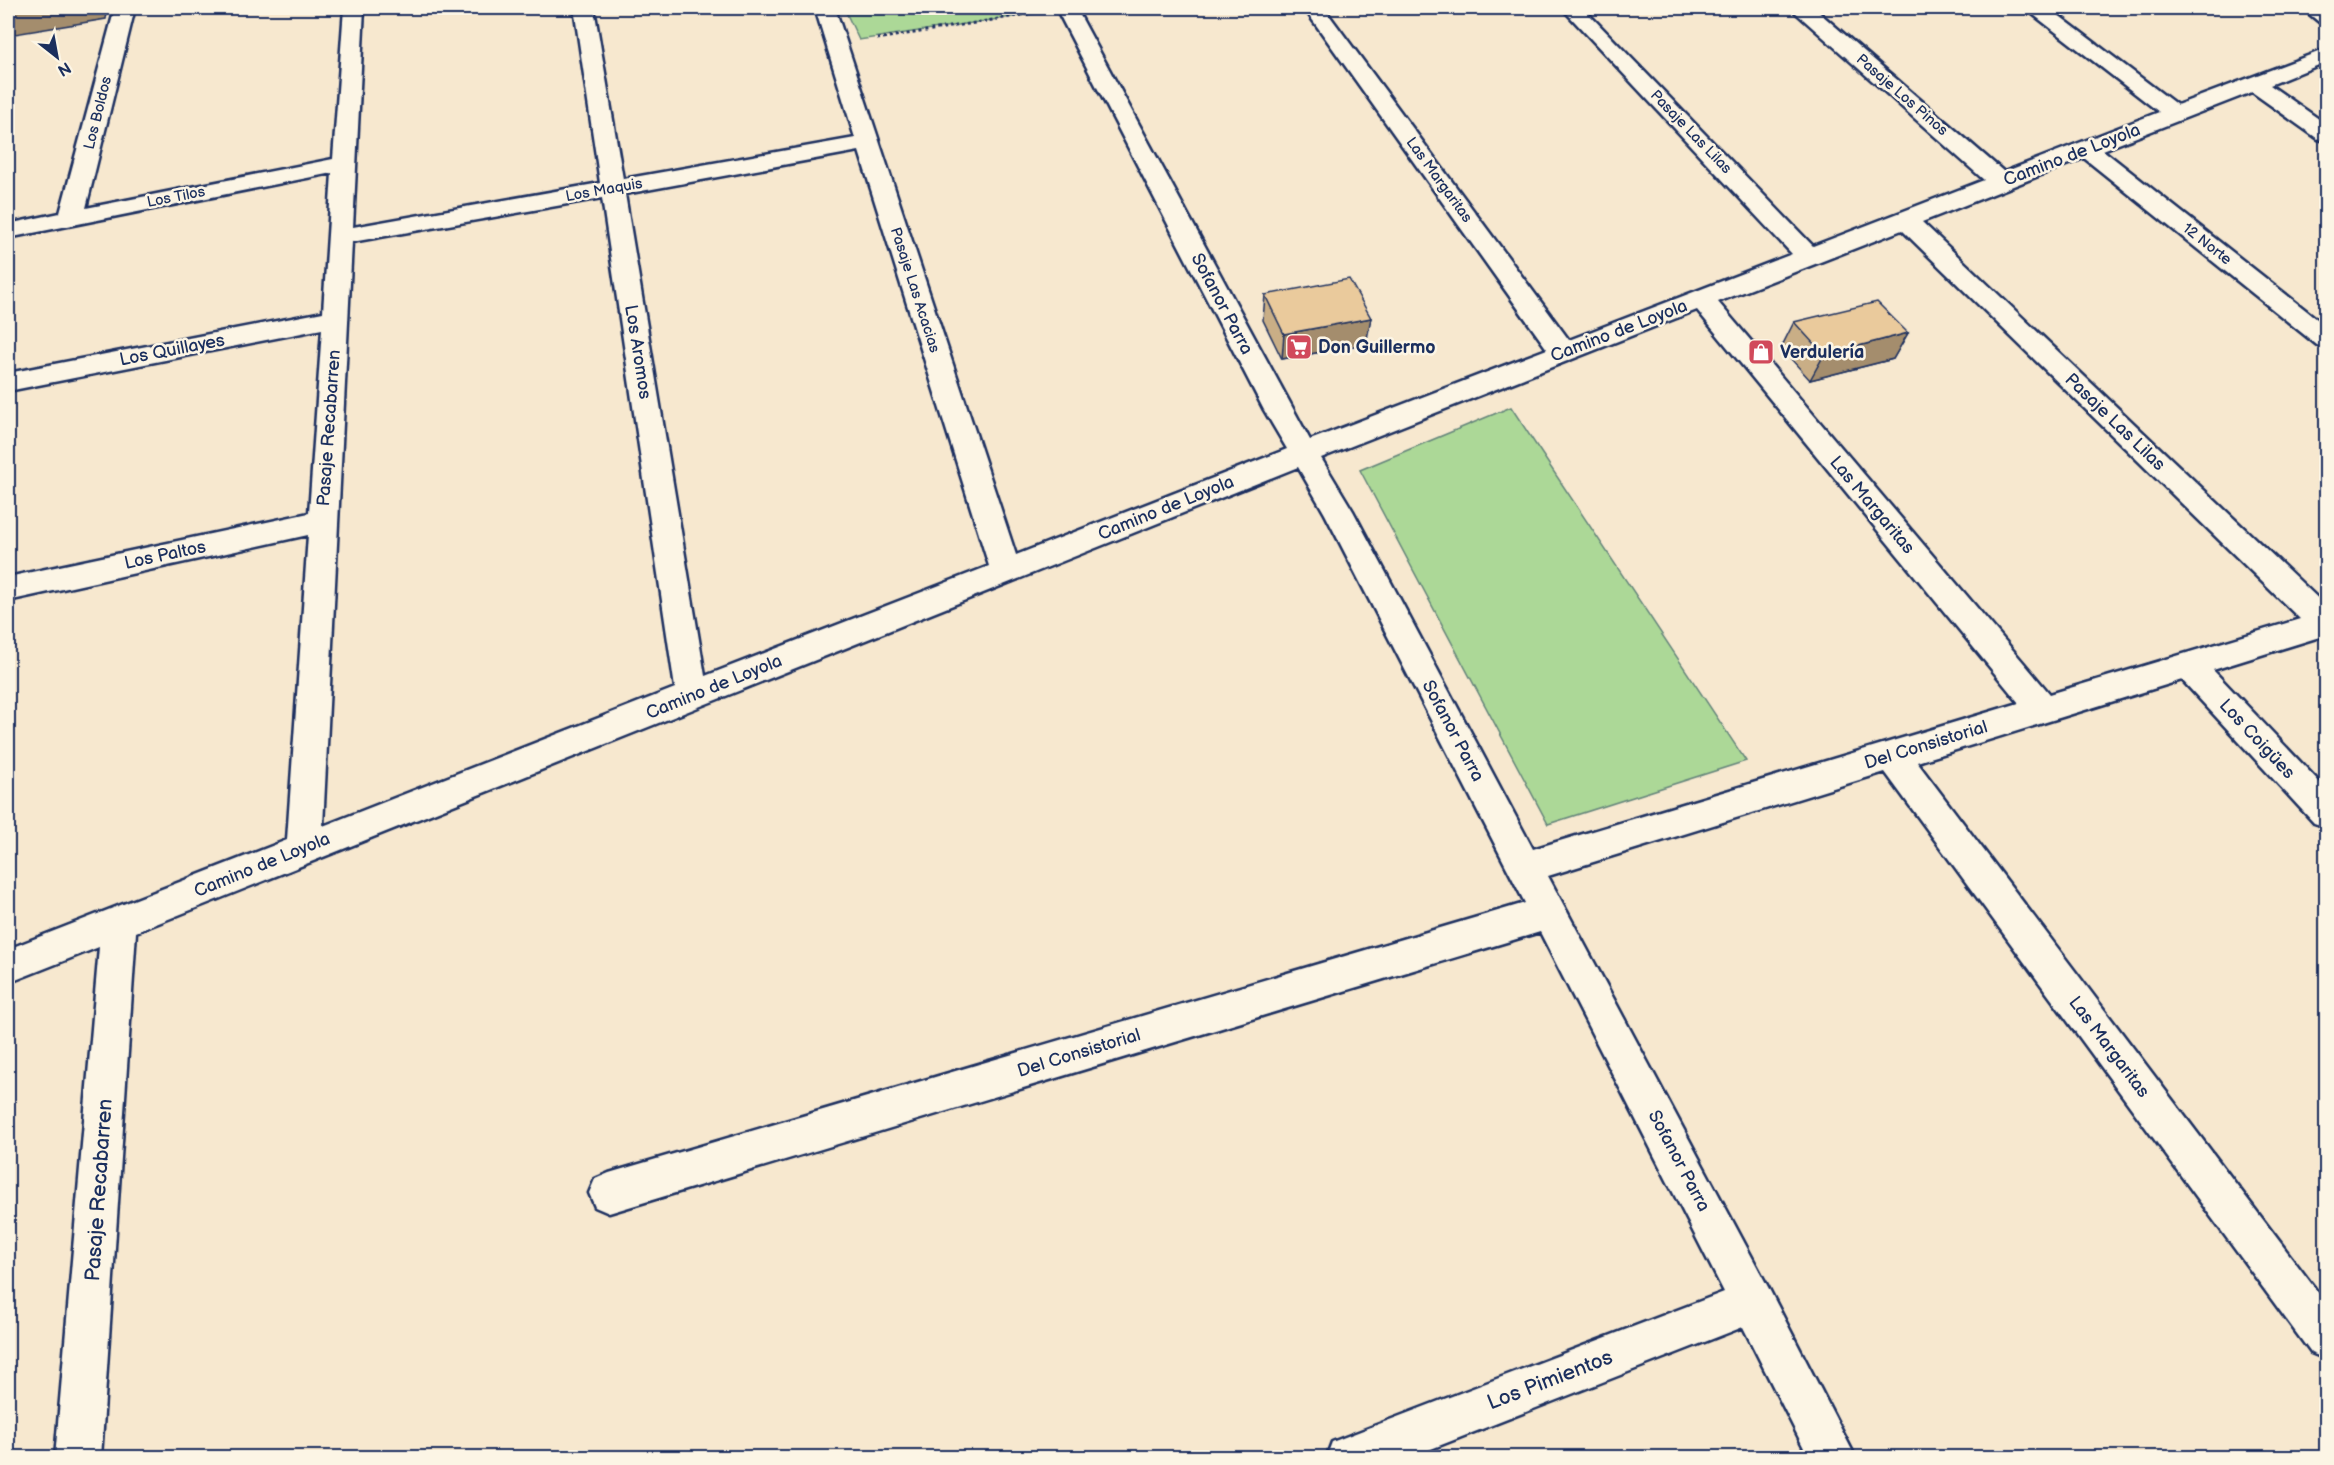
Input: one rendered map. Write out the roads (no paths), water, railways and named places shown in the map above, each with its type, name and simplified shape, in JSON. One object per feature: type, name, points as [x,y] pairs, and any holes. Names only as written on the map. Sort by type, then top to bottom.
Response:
[{"type":"street","name":"Los Boldos","points":[[71,219],[125,8]]},
{"type":"street","name":"Pasaje Recabarren","points":[[304,849],[354,8]]},
{"type":"street","name":"Los Aromos","points":[[584,8],[692,696]]},
{"type":"street","name":"Pasaje Las Acacias","points":[[825,8],[1006,572]]},
{"type":"street","name":"Sofanor Parra","points":[[1066,8],[1278,410],[1338,511],[1834,1458]]},
{"type":"street","name":"Las Margaritas","points":[[1314,8],[1564,353]]},
{"type":"street","name":"Pasaje Las Lilas","points":[[1572,8],[1809,257]]},
{"type":"street","name":"Pasaje Los Pinos","points":[[1802,8],[2001,182]]},
{"type":"street","points":[[2037,8],[2175,114]]},
{"type":"street","points":[[2312,8],[2326,18]]},
{"type":"street","name":"Camino de Loyola","points":[[8,966],[1304,454],[2326,55]]},
{"type":"street","points":[[2255,84],[2326,134]]},
{"type":"street","name":"Los Maquis","points":[[340,237],[868,143]]},
{"type":"street","name":"12 Norte","points":[[2087,149],[2326,339]]},
{"type":"street","name":"Los Tilos","points":[[8,231],[344,164]]},
{"type":"street","name":"Pasaje Las Lilas","points":[[1906,220],[2325,623]]},
{"type":"street","name":"Las Margaritas","points":[[1702,299],[2043,710]]},
{"type":"street","name":"Los Quillayes","points":[[8,382],[336,318]]},
{"type":"street","name":"Los Paltos","points":[[8,589],[323,521]]},
{"type":"street","name":"Del Consistorial","points":[[1525,867],[2325,623]]},
{"type":"street","name":"Los Coigües","points":[[2188,665],[2326,812]]},
{"type":"street","name":"Las Margaritas","points":[[1892,755],[2326,1338]]},
{"type":"street","name":"Del Consistorial","points":[[609,1193],[1548,913]]},
{"type":"street","name":"Pasaje Recabarren","points":[[78,1458],[119,922]]},
{"type":"street","name":"Los Pimientos","points":[[1348,1458],[1753,1302]]},
{"type":"place","name":"Don Guillermo","points":[[1299,347]]},
{"type":"place","name":"Verdulería","points":[[1761,352]]}]
